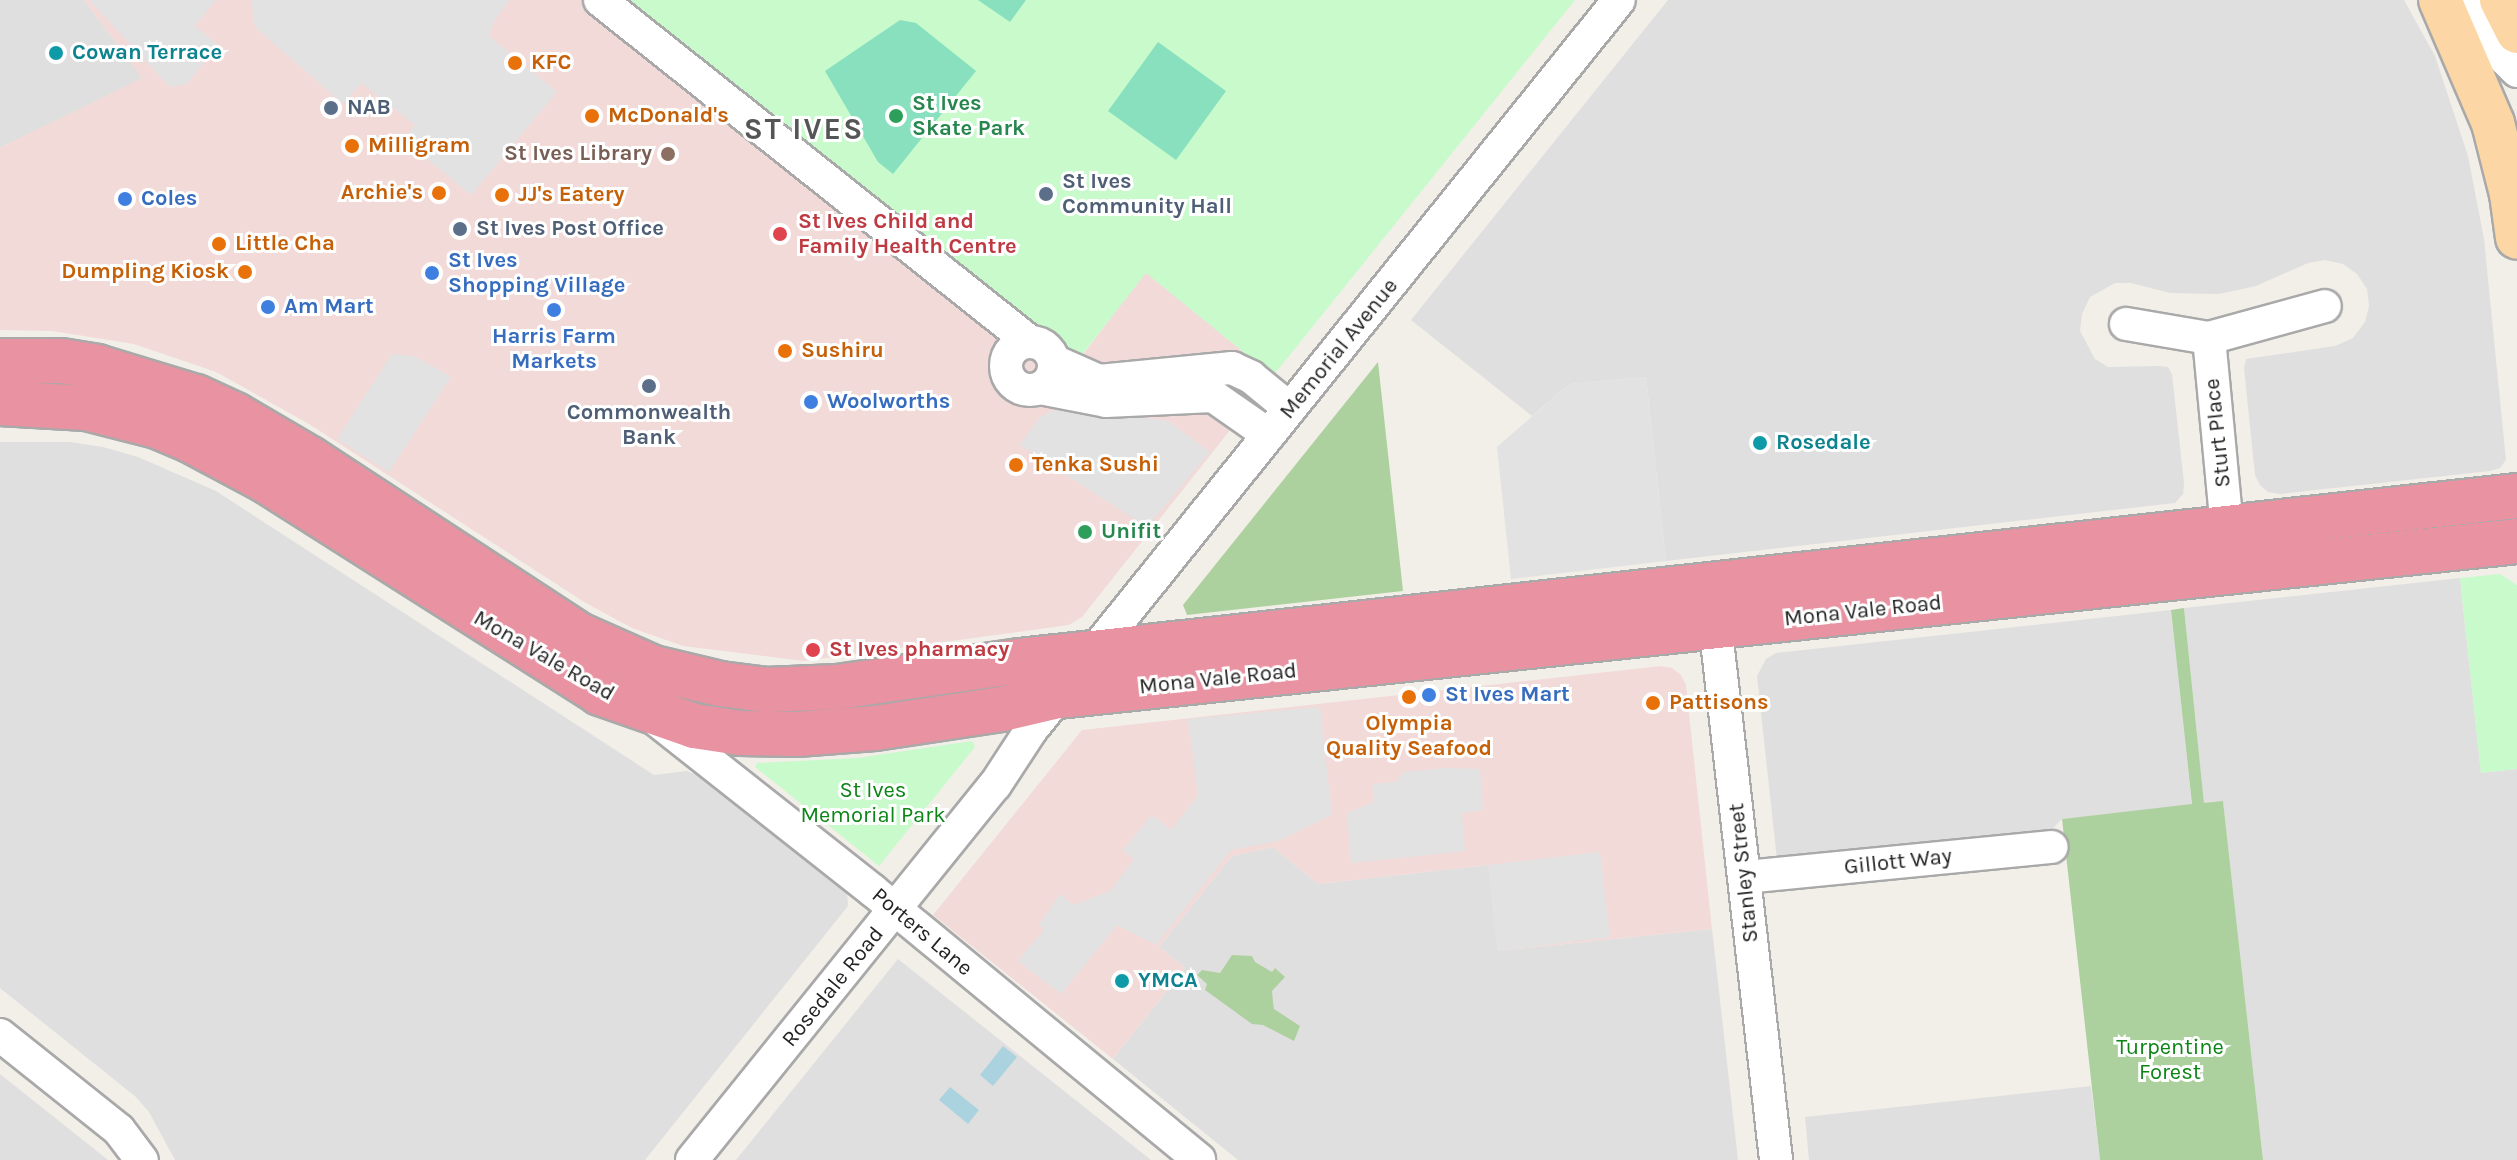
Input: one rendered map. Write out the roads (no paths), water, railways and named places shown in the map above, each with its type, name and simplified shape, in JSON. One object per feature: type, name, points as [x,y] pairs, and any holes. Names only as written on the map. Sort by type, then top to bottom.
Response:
[{"type":"highway","name":"Mona Vale Road","points":[[0,361],[61,361],[97,367],[162,384],[235,415],[310,459],[579,635],[653,668],[735,686],[798,690],[1092,654],[2517,541]]},
{"type":"highway","name":"Mona Vale Road","points":[[0,403],[86,408],[157,426],[203,445],[265,480],[563,673],[600,693],[694,726],[740,733],[797,734],[875,728],[1002,709],[1058,696],[1713,606],[2227,528],[2517,496]]},
{"type":"main road","points":[[2440,0],[2478,82],[2511,194],[2517,238]]},
{"type":"main road","points":[[2501,0],[2517,32]]},
{"type":"street","points":[[600,0],[1027,353],[1106,401],[1213,396],[1269,435]]},
{"type":"street","name":"Memorial Avenue","points":[[1058,696],[1619,0]]},
{"type":"street","points":[[2468,0],[2505,59],[2517,71]]},
{"type":"street","points":[[2126,324],[2209,338],[2325,306]]},
{"type":"street","name":"Sturt Place","points":[[2209,338],[2227,528]]},
{"type":"street","points":[[1027,353],[1099,381],[1232,368],[1251,377],[1290,409]]},
{"type":"street","name":"Stanley Street","points":[[1713,606],[1776,1160]]},
{"type":"street","name":"Rosedale Road","points":[[692,1160],[995,785],[1058,696]]},
{"type":"street","name":"Porters Lane","points":[[641,708],[1199,1160]]},
{"type":"street","name":"Gillott Way","points":[[1745,877],[2052,847]]},
{"type":"street","points":[[0,1035],[119,1130],[142,1160]]},
{"type":"water","points":[[1003,1046],[1017,1057],[993,1086],[980,1075]]},
{"type":"water","points":[[950,1087],[979,1110],[968,1124],[939,1100]]},
{"type":"place","name":"Cowan Terrace","points":[[56,53]]},
{"type":"place","name":"KFC","points":[[515,63]]},
{"type":"place","name":"NAB","points":[[331,108]]},
{"type":"place","name":"McDonald's","points":[[592,116]]},
{"type":"place","name":"St Ives Skate Park","points":[[896,116]]},
{"type":"place","name":"Milligram","points":[[352,146]]},
{"type":"place","name":"St Ives Library","points":[[668,154]]},
{"type":"place","name":"Archie's","points":[[439,193]]},
{"type":"place","name":"St Ives Community Hall","points":[[1046,194]]},
{"type":"place","name":"JJ's Eatery","points":[[502,195]]},
{"type":"place","name":"Coles","points":[[125,199]]},
{"type":"place","name":"St Ives Post Office","points":[[460,229]]},
{"type":"place","name":"St Ives Child and Family Health Centre","points":[[780,234]]},
{"type":"place","name":"Little Cha","points":[[219,244]]},
{"type":"place","name":"Dumpling Kiosk","points":[[245,272]]},
{"type":"place","name":"St Ives Shopping Village","points":[[432,273]]},
{"type":"place","name":"Am Mart","points":[[268,307]]},
{"type":"place","name":"Harris Farm Markets","points":[[554,310]]},
{"type":"place","name":"Sushiru","points":[[785,351]]},
{"type":"place","name":"Commonwealth Bank","points":[[649,386]]},
{"type":"place","name":"Woolworths","points":[[811,402]]},
{"type":"place","name":"Rosedale","points":[[1760,443]]},
{"type":"place","name":"Tenka Sushi","points":[[1016,465]]},
{"type":"place","name":"Unifit","points":[[1085,532]]},
{"type":"place","name":"St Ives pharmacy","points":[[813,650]]},
{"type":"place","name":"St Ives Mart","points":[[1429,695]]},
{"type":"place","name":"Olympia Quality Seafood","points":[[1409,697]]},
{"type":"place","name":"Pattisons","points":[[1653,703]]},
{"type":"place","name":"YMCA","points":[[1122,981]]},
{"type":"district","name":"ST IVES","points":[[804,129]]},
{"type":"park label","name":"St Ives Memorial Park","points":[[873,802]]},
{"type":"park label","name":"Turpentine Forest","points":[[2170,1060]]}]
